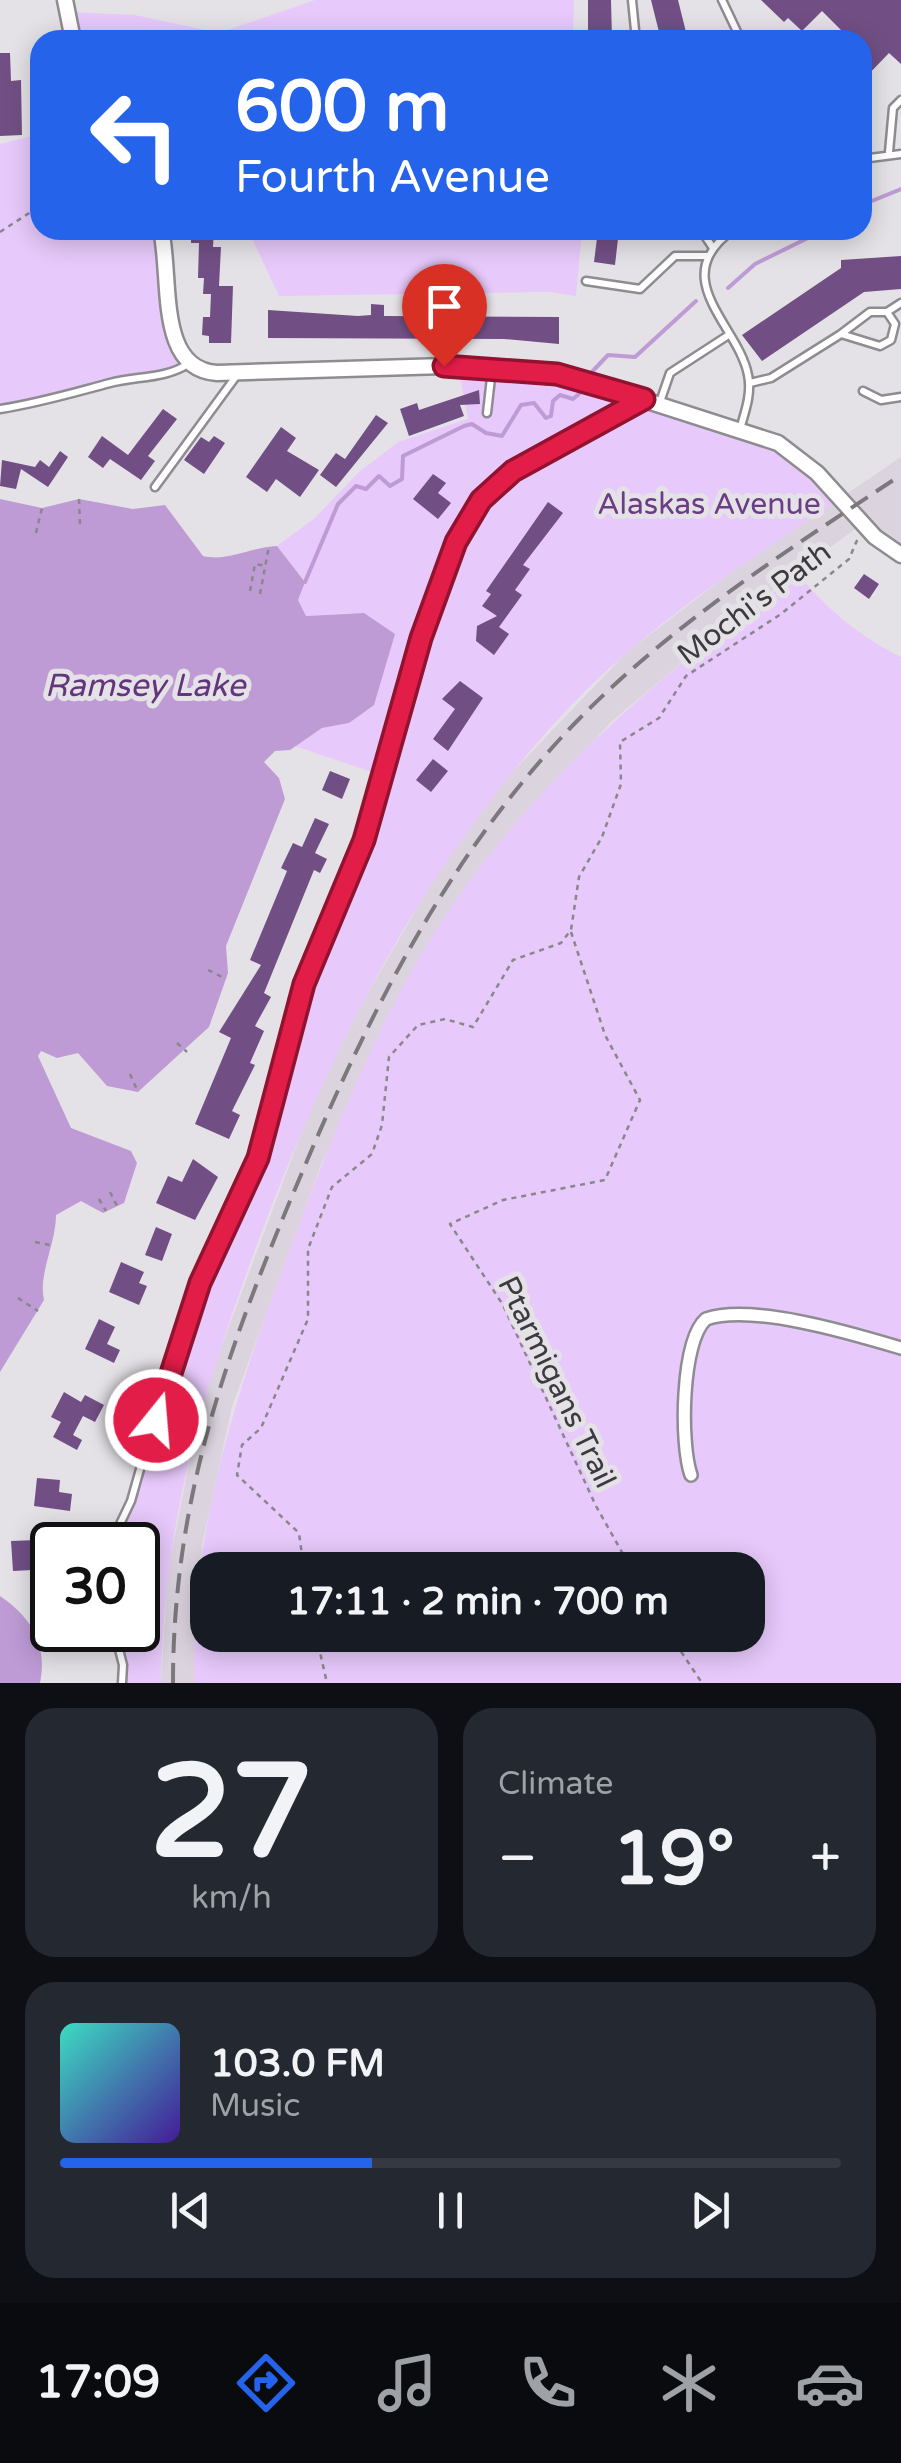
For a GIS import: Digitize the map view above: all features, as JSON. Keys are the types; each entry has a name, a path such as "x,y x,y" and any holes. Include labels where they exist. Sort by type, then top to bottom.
{"street":[{"path":"66,0 71,30"},
{"path":"162,240 173,336 188,364 208,372 492,368 579,379 740,429 796,455 901,555"},
{"path":"144,1454 200,1283 258,1158 304,984 364,840 421,638 456,542 481,500 513,471 644,399"},
{"path":"690,1475 684,1456 692,1340 706,1319 724,1314 828,1327 901,1348"}],"lane":[{"path":"632,0 635,30"},
{"path":"722,0 736,30"},
{"path":"890,152 893,108 901,100"},
{"path":"872,157 890,152 901,154"},
{"path":"707,240 713,248"},
{"path":"721,240 708,256 709,294 727,336 748,370 750,383 740,429"},
{"path":"586,280 640,288 648,286 675,256 708,256"},
{"path":"750,383 772,378 870,312 887,312 901,303"},
{"path":"841,334 880,346 894,332 887,312"},
{"path":"660,404 670,372 727,336"},
{"path":"0,409 53,401 110,383 177,371 188,364"},
{"path":"487,413 492,368"},
{"path":"155,487 241,370"},
{"path":"864,391 881,400 901,397"},
{"path":"121,1522 144,1454"},
{"path":"120,1652 122,1683"}],"path":[{"path":"0,232 30,212"},
{"path":"80,499 80,525"},
{"path":"36,533 42,508"},
{"name":"Mochi's Path","path":"571,930 579,876 602,837 621,784 620,742 659,718 686,676 781,614 849,559 864,523"},
{"path":"260,594 269,546"},
{"path":"250,591 256,564 266,566"},
{"path":"302,1552 299,1532 236,1475 242,1445 261,1428 308,1319 308,1250 332,1187 372,1154 382,1125 390,1057 418,1025 445,1019 473,1027 513,960 561,943 571,930"},
{"name":"Ptarmigans Trail","path":"571,930 606,1035 640,1100 604,1180 502,1200 450,1224 502,1305 596,1506 622,1552"},
{"path":"208,970 226,979"},
{"path":"177,1042 186,1052"},
{"path":"130,1074 138,1092"},
{"path":"110,1192 117,1206"},
{"path":"99,1199 106,1212"},
{"path":"36,1242 54,1246"},
{"path":"18,1298 38,1310"},
{"path":"320,1652 327,1683"},
{"path":"681,1652 702,1683"}],"shaded area":[{"path":"901,457 901,554 863,523 719,631 611,722 522,818 468,884 420,960 322,1162 232,1407 202,1552 190,1552 190,1652 196,1652 194,1683 161,1683 168,1572 201,1401 308,1115 350,1024 445,860 503,782 627,652 733,571"}],"green space":[{"path":"315,0 574,0 573,30 228,30"},
{"path":"68,12 135,15 205,30 72,30"},
{"path":"30,136 30,240 163,240 172,323 188,364 177,371 0,408 0,144"},
{"path":"253,240 581,240 576,296 549,292 279,296"},
{"name":"Alaskas Avenue","path":"458,365 538,371 763,436 842,498 696,598 593,683 512,773 423,898 348,1031 316,1100 258,1242 220,1351 178,1512 161,1683 121,1683 119,1652 160,1652 160,1522 120,1522 178,1343 248,1179 297,1002 381,775 295,746 322,728 349,723 352,613 306,616 298,600 305,581 277,546 315,518 358,473 398,442 468,419"},
{"path":"798,574 845,621 901,657 901,1683 194,1683 195,1652 765,1652 765,1552 203,1552 217,1477 261,1328 338,1125 409,976 468,883 540,795 621,715"}],"water":[{"name":"Ramsey Lake","path":"0,499 42,508 79,499 133,509 165,505 203,556 221,557 277,546 305,582 298,600 306,616 364,613 395,634 374,705 349,723 322,728 290,750 275,751 264,762 279,778 285,799 226,946 228,973 209,1027 138,1092 107,1086 78,1053 57,1058 41,1051 38,1056 71,1128 131,1151 137,1163 124,1203 103,1213 81,1201 56,1215 43,1280 44,1300 0,1372"},
{"path":"0,1596 30,1625 30,1652 40,1652 42,1669 40,1683 0,1683"}],"building":[{"path":"588,0 611,0 612,30 588,30"},
{"path":"651,0 678,0 686,30 658,30"},
{"path":"761,0 901,0 901,64 889,53 872,71 872,30 841,30 822,11 803,30 788,18 784,22"},
{"path":"0,53 10,53 11,81 21,80 22,135 0,136"},
{"path":"213,240 213,247 221,247 219,286 233,286 231,343 209,343 209,336 202,335 203,317 210,317 211,294 203,294 204,278 198,278 199,243 191,243"},
{"path":"597,240 618,240 615,265 594,262"},
{"path":"901,256 901,289 864,292 762,361 742,335 841,268 841,260"},
{"path":"371,304 384,305 384,316 559,317 559,344 504,339 268,338 268,310 358,316 371,315"},
{"path":"479,390 480,404 460,405 464,416 409,436 400,409 417,403 419,410"},
{"path":"163,409 177,419 148,456 155,461 141,480 110,459 103,468 88,457 102,436 128,455"},
{"path":"376,415 388,423 336,487 320,475 336,453 345,459"},
{"path":"281,427 296,438 287,451 319,470 300,497 276,479 267,492 246,477"},
{"path":"214,436 225,443 204,474 184,460 201,437 209,442"},
{"path":"60,451 68,457 48,487 21,469 16,489 0,486 2,460 35,467 40,460 49,467"},
{"path":"433,474 446,483 438,493 451,503 438,519 413,499"},
{"path":"548,502 563,513 523,565 530,569 515,590 522,595 499,627 509,634 494,655 476,641 477,626 497,616 482,606 491,594 486,591"},
{"path":"864,574 879,584 869,599 854,588"},
{"path":"460,681 483,698 448,751 433,739 455,709 442,699"},
{"path":"433,759 448,771 431,792 416,780"},
{"path":"330,771 350,779 342,799 322,790"},
{"path":"315,818 329,824 315,853 327,859 320,873 314,870 264,993 271,997 255,1026 264,1031 250,1063 255,1065 232,1111 240,1115 229,1139 195,1124 231,1038 219,1032 261,965 250,960 287,871 281,868 293,843 302,847"},
{"path":"193,1159 218,1177 195,1220 156,1203 168,1176 182,1182"},
{"path":"156,1227 172,1234 162,1261 145,1255"},
{"path":"121,1262 144,1272 139,1283 147,1286 139,1305 109,1292"},
{"path":"99,1319 115,1327 107,1344 120,1350 114,1363 85,1349"},
{"path":"64,1392 81,1402 85,1395 104,1405 95,1422 83,1416 73,1435 82,1440 77,1450 53,1437 61,1422 51,1417"},
{"path":"37,1478 60,1480 59,1492 72,1494 70,1511 34,1506"},
{"path":"30,1540 30,1570 13,1571 11,1541"}],"waterway":[{"path":"872,201 901,189"},
{"path":"728,288 755,264 804,240"},
{"path":"589,375 608,355 635,357 696,301"},
{"path":"305,582 338,504 356,486 366,489 379,476 390,486 402,479 403,456 464,426 472,424 486,433 502,436 521,405 534,403 546,418 551,416 553,401 560,395 573,399 579,394"}],"railway":[{"path":"173,1683 175,1616 183,1551 194,1488 227,1366 272,1244 325,1119 416,938 489,825 531,772 614,685 733,589 901,475"}],"route":[{"path":"156,1420 200,1283 258,1158 298,1002 364,840 421,638 456,542 481,500 513,471 561,441 644,399 557,374 444,366"}]}
